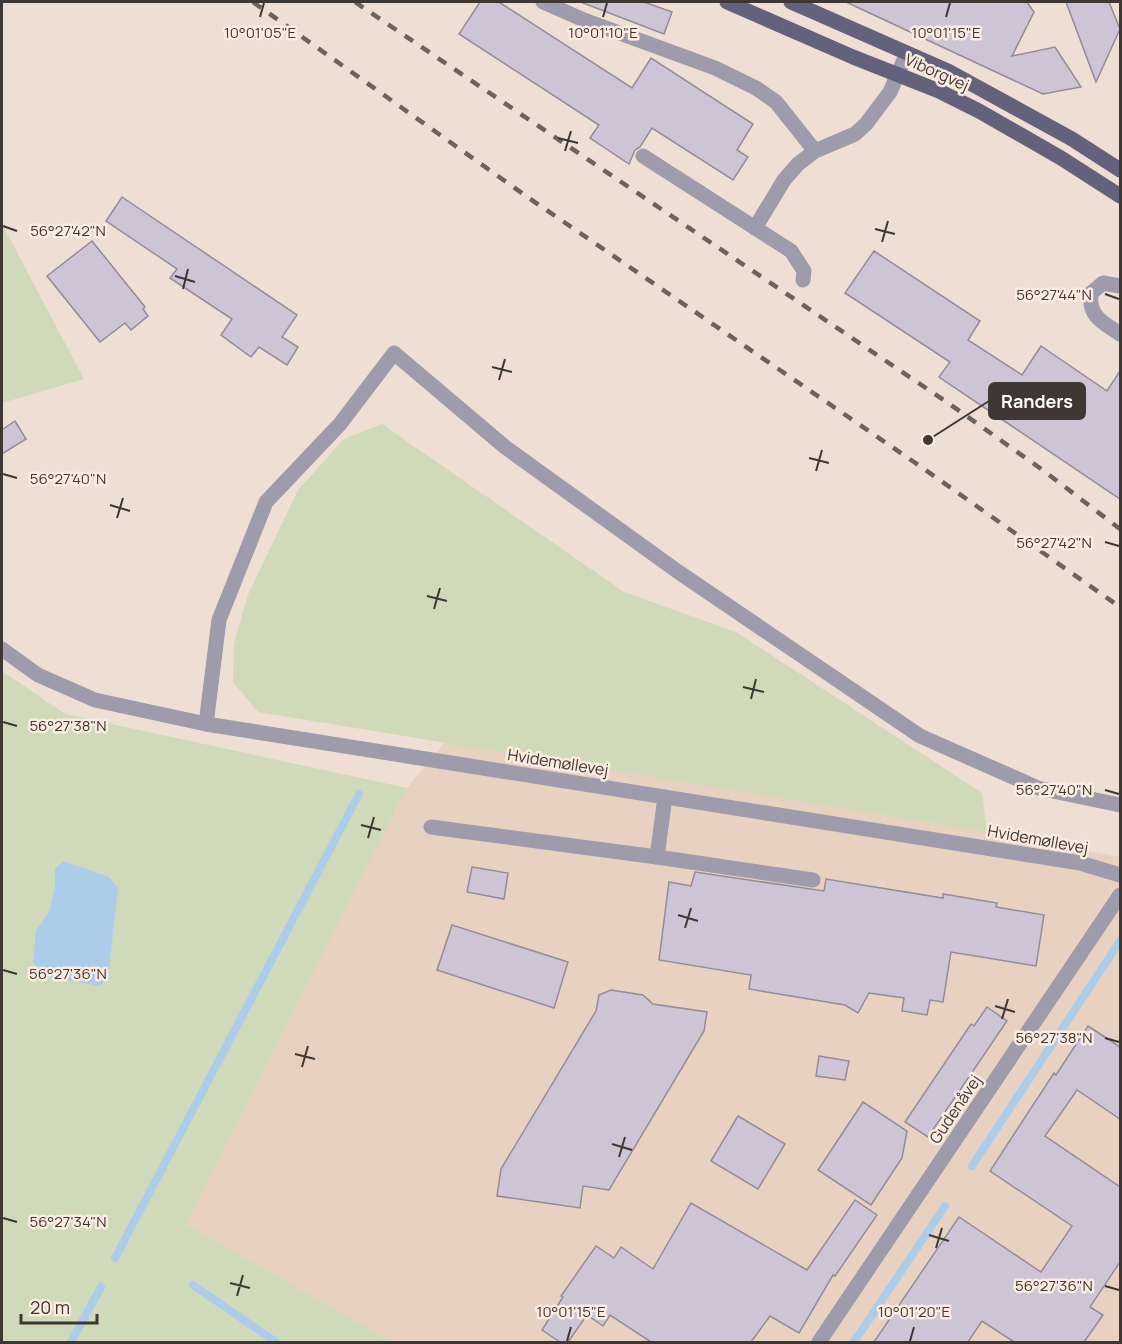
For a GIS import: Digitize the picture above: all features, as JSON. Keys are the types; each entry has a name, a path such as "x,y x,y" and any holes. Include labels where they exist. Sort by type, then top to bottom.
{"main road":[{"name":"Viborgvej","path":"728,2 980,111 1061,158 1120,196"},
{"name":"Viborgvej","path":"791,2 907,53 990,93 1120,170"}],"street":[{"path":"543,2 584,20 715,68 756,88 776,102 815,152"},
{"path":"755,228 784,180 798,164 815,152 855,134 866,124 885,100 907,53"},
{"path":"643,156 791,251 804,271 803,280"},
{"path":"1120,286 1103,284 1091,293 1089,306 1097,318 1120,334"},
{"path":"206,724 219,620 266,502 340,424 394,353 515,454 677,571 920,736 1038,788 1120,805"},
{"name":"Hvidemøllevej","path":"2,649 38,675 95,700 206,724 1080,863 1120,875"},
{"path":"657,857 664,797"},
{"path":"431,827 813,880"},
{"name":"Gudenåvej","path":"819,1342 1120,895"}],"shaded area":[{"path":"445,742 987,832 1120,857 1120,1342 393,1342 186,1224 407,788"}],"green space":[{"path":"2,224 84,379 2,403"},
{"path":"382,424 624,592 736,632 982,793 987,832 258,712 233,682 234,644 247,597 298,490 344,439"},
{"path":"2,671 65,714 407,788 186,1224 393,1342 2,1342"}],"water":[{"path":"63,861 109,877 118,888 108,979 99,986 44,976 33,962 36,931 50,910 55,886 55,869"}],"building":[{"path":"480,2 499,2 632,88 651,58 753,124 737,150 748,157 733,180 652,128 640,147 635,150 629,164 590,138 599,125 459,34"},
{"path":"584,2 644,2 672,12 664,34"},
{"path":"846,2 1027,2 1034,12 1012,56 1055,47 1081,87 1043,94"},
{"path":"1066,2 1109,2 1120,29 1096,82"},
{"path":"122,197 297,315 282,337 298,347 287,365 259,347 251,357 221,335 232,319 170,278 177,269 106,221"},
{"path":"92,241 145,307 143,309 148,316 131,330 125,323 100,342 47,276"},
{"path":"874,251 980,321 968,340 1022,375 1041,346 1107,391 1120,371 1120,499 939,377 950,362 845,293"},
{"path":"15,421 26,439 2,454 2,430"},
{"path":"472,867 508,873 504,899 467,892"},
{"path":"695,872 824,891 826,879 943,898 943,894 997,903 996,907 1044,915 1036,966 951,952 943,1002 930,1000 927,1015 902,1011 904,998 869,993 858,1013 845,1005 749,989 751,975 659,960 669,882 691,886"},
{"path":"452,925 568,962 554,1008 437,970"},
{"path":"611,990 643,995 653,1004 707,1012 704,1031 609,1190 583,1186 580,1208 497,1196 501,1169 596,1011 599,995"},
{"path":"987,1007 1007,1021 928,1137 905,1122 971,1024 974,1026"},
{"path":"1088,1026 1120,1047 1120,1119 1077,1090 1045,1136 1120,1187 1120,1262 1090,1307 1103,1315 1084,1342 1014,1342 982,1321 968,1342 874,1342 959,1217 1041,1272 1072,1226 990,1171 1054,1073 1056,1075"},
{"path":"819,1056 849,1061 845,1080 816,1076"},
{"path":"863,1102 907,1131 902,1158 871,1205 818,1170"},
{"path":"738,1116 785,1144 758,1189 711,1161"},
{"path":"855,1200 877,1215 835,1276 833,1275 799,1333 770,1316 751,1342 651,1342 610,1315 603,1326 587,1315 568,1342 560,1342 542,1330 563,1297 561,1296 596,1246 614,1258 621,1247 653,1269 691,1203 807,1270"}],"waterway":[{"path":"115,1258 359,794"},
{"path":"972,1166 1120,941"},
{"path":"854,1342 945,1206"},
{"path":"193,1285 276,1342"},
{"path":"71,1342 101,1287"}],"railway":[{"path":"253,2 526,196 914,462 1120,607"},
{"path":"355,2 951,405 1044,471 1120,529"}],"place":[{"name":"Randers","path":"928,440"}]}
